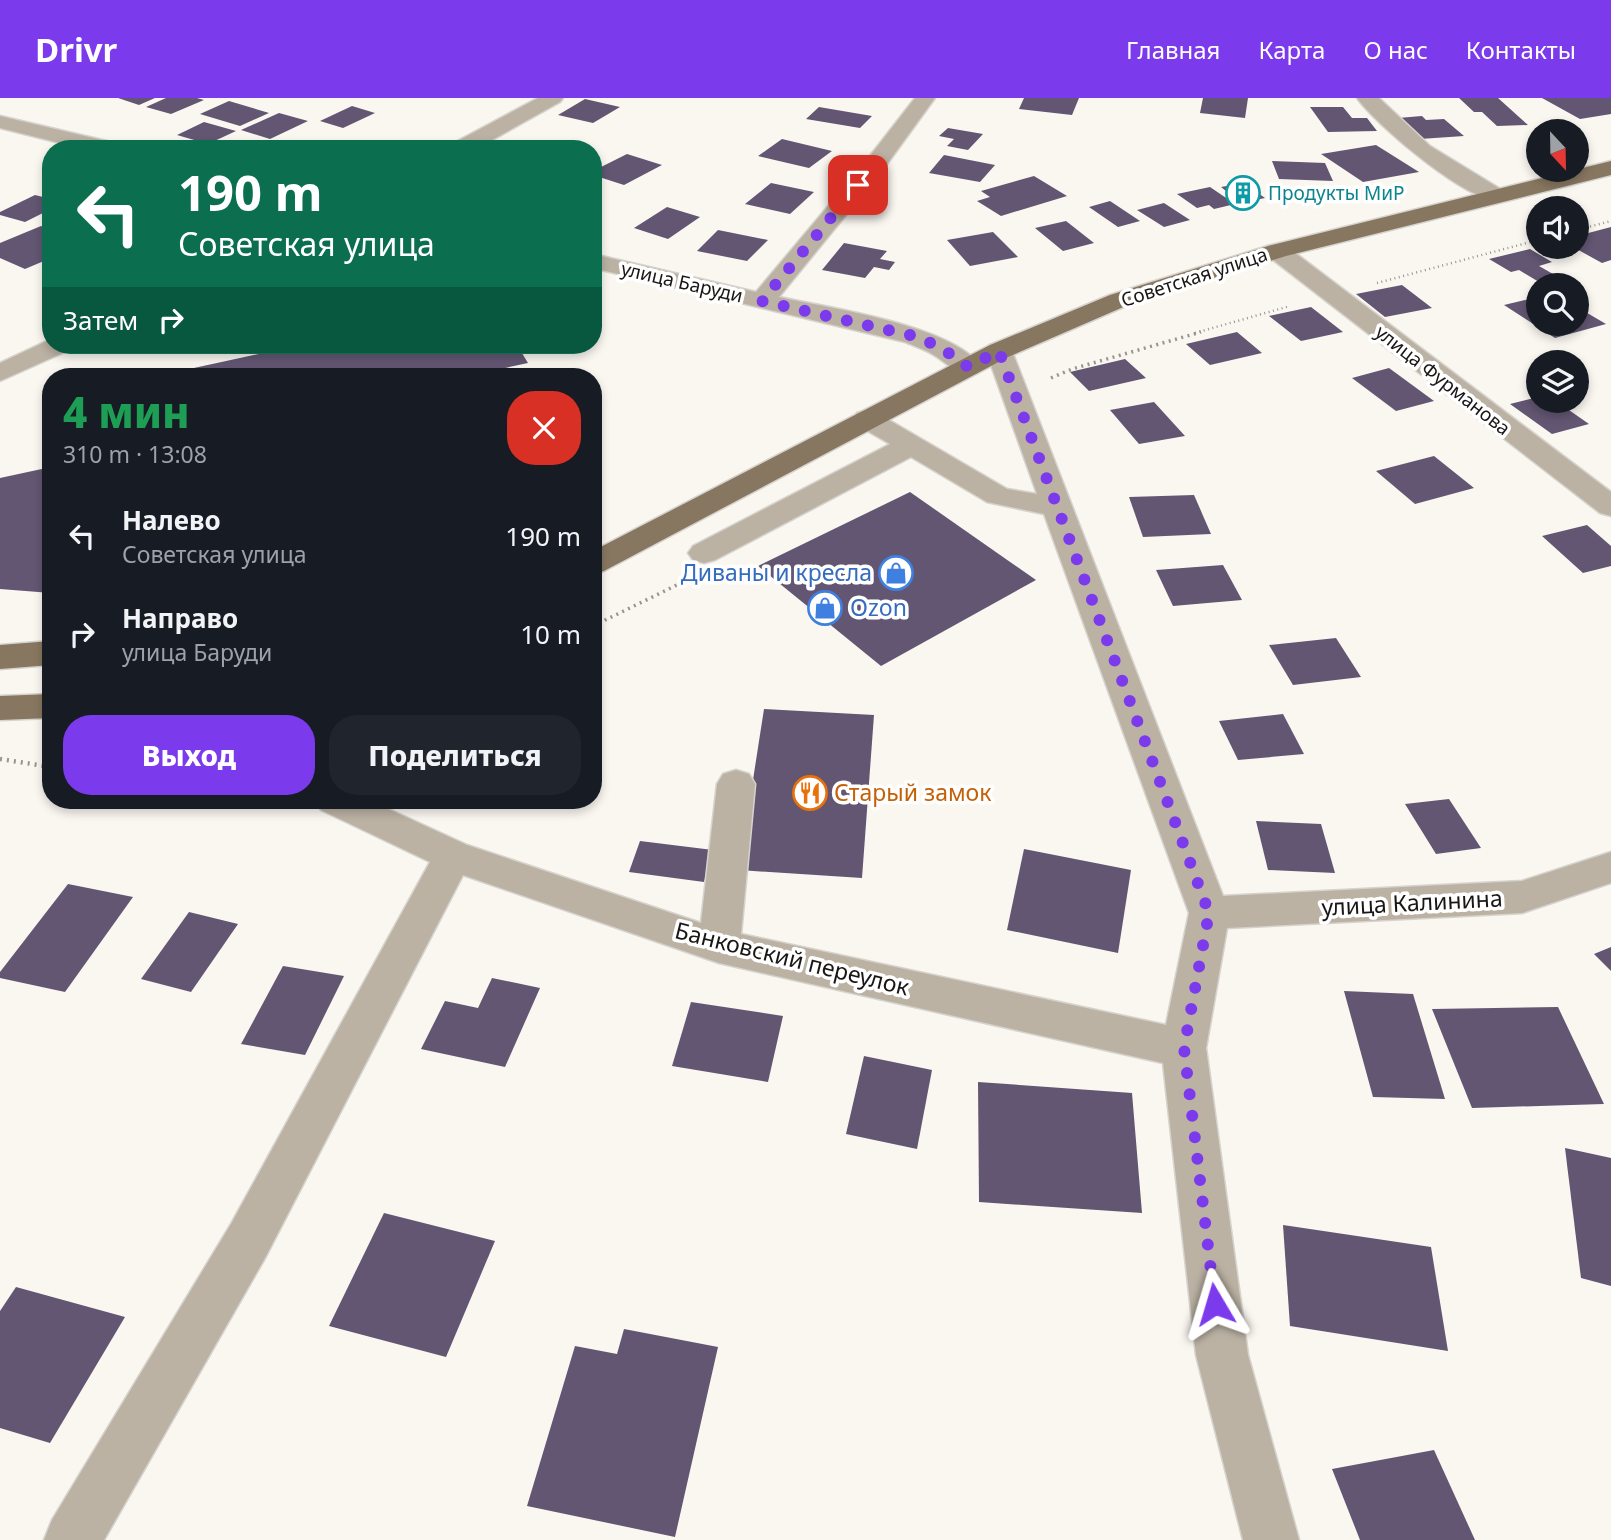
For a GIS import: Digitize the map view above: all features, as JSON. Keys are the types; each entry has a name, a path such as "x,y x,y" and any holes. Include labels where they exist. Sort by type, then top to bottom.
{"main road":[{"name":"Советская улица","path":"602,559 984,359 1119,300 1277,251 1611,168"},
{"name":"Советская улица","path":"602,530 801,453"},
{"path":"0,657 42,654"},
{"path":"0,708 42,706"}],"street":[{"path":"476,140 553,98"},
{"path":"762,301 874,166 925,98"},
{"path":"1367,98 1422,151 1494,195"},
{"path":"0,122 74,140"},
{"name":"улица Фурманова","path":"1277,251 1611,507"},
{"name":"улица Баруди","path":"602,263 914,336 940,347 984,359"},
{"path":"0,373 42,353"},
{"path":"984,359 1016,394 1209,913 1184,1048 1222,1355 1270,1540"},
{"path":"867,419 998,496 1058,507"},
{"path":"699,565 911,446"},
{"path":"719,946 736,785"},
{"name":"Банковский переулок","path":"353,809 453,856 719,946 1184,1048"},
{"path":"72,1540 248,1241 453,856"},
{"name":"улица Калинина","path":"1209,913 1522,897 1611,867"}],"path":[{"path":"1589,227 1611,221"},
{"path":"1016,394 1072,369 1332,294 1526,243"},
{"path":"602,621 699,565"},
{"path":"0,759 42,766"}],"building":[{"path":"118,98 155,98 139,105"},
{"path":"166,98 204,100 171,114 146,107"},
{"path":"1024,98 1079,98 1072,115 1019,109"},
{"path":"1203,98 1248,98 1245,118 1200,113"},
{"path":"1459,98 1498,98 1526,125 1497,126 1482,112 1474,112"},
{"path":"1542,98 1611,98 1611,114 1580,119"},
{"path":"585,99 620,107 593,123 558,115"},
{"path":"229,101 269,113 240,126 200,114"},
{"path":"352,106 375,113 343,128 320,121"},
{"path":"819,107 872,116 860,128 806,119"},
{"path":"1310,107 1343,107 1352,118 1367,118 1377,131 1328,132"},
{"path":"279,113 308,121 270,139 241,130"},
{"path":"1422,116 1426,120 1444,119 1464,136 1420,139 1398,118"},
{"path":"204,122 236,131 217,140 194,140 177,135"},
{"path":"948,128 983,134 968,150 947,146 954,139 939,136"},
{"path":"782,139 832,151 809,168 758,156"},
{"path":"1376,145 1419,172 1363,182 1321,154"},
{"path":"627,154 662,165 624,185 602,178 602,166"},
{"path":"944,155 995,165 980,182 929,173"},
{"path":"1272,161 1325,163 1333,181 1279,179"},
{"path":"1034,176 1067,196 1001,216 977,201 990,197 981,191"},
{"path":"771,183 814,192 790,214 745,204"},
{"name":"Продукты МиР","path":"1244,183 1265,198 1241,203 1221,187"},
{"path":"1210,187 1235,204 1214,209 1209,205 1197,208 1177,194"},
{"path":"35,195 42,197 42,214 25,222 0,215 0,212"},
{"path":"1110,201 1140,221 1118,227 1089,207"},
{"path":"1164,203 1190,220 1164,227 1137,210"},
{"path":"667,207 700,217 668,239 634,228"},
{"path":"1066,221 1094,243 1063,251 1035,228"},
{"path":"42,226 42,262 25,269 0,258 0,243"},
{"path":"1611,227 1611,260 1602,263 1589,256 1589,233"},
{"path":"718,230 768,240 747,261 697,251"},
{"path":"993,232 1018,257 970,266 947,240"},
{"path":"844,243 887,251 880,259 895,262 889,270 874,267 865,278 822,270"},
{"path":"1526,250 1526,259 1547,259 1552,262 1539,266 1551,273 1526,274 1519,270 1511,272 1489,259"},
{"path":"1402,285 1432,308 1385,317 1356,294"},
{"path":"1526,300 1526,319 1504,305"},
{"path":"1311,307 1343,332 1301,341 1269,316"},
{"path":"1589,314 1606,324 1589,329"},
{"path":"1237,332 1262,353 1210,365 1186,344"},
{"path":"258,354 522,354 528,363 505,368 194,368"},
{"path":"1125,359 1146,378 1089,391 1070,372"},
{"path":"1389,368 1434,401 1396,411 1352,378"},
{"path":"1526,400 1526,413 1573,413 1589,424 1552,434 1510,404"},
{"path":"1154,402 1185,436 1139,444 1110,410"},
{"path":"1434,456 1474,488 1415,504 1376,471"},
{"path":"42,469 42,592 0,589 0,478"},
{"name":"Диваны и кресла","path":"910,492 1036,580 881,666 758,566"},
{"path":"1194,495 1211,534 1143,537 1129,497"},
{"path":"1587,525 1611,546 1611,566 1583,573 1542,536"},
{"path":"1223,565 1242,600 1173,606 1156,570"},
{"path":"1336,638 1361,677 1293,685 1269,645"},
{"name":"Старый замок","path":"764,709 874,715 862,878 739,870"},
{"path":"1283,714 1304,754 1238,760 1219,721"},
{"path":"1449,799 1481,848 1436,854 1405,804"},
{"path":"1256,821 1321,824 1335,873 1268,870"},
{"path":"640,841 713,850 704,882 629,872"},
{"path":"1024,849 1131,870 1118,953 1007,930"},
{"path":"68,884 133,897 65,992 0,978 0,972"},
{"path":"189,912 238,924 191,992 141,979"},
{"path":"1611,947 1611,971 1594,954"},
{"path":"283,966 344,976 305,1055 241,1044"},
{"path":"492,978 540,988 505,1067 421,1049 445,1001 478,1008"},
{"path":"1344,991 1413,994 1445,1099 1373,1097"},
{"path":"691,1002 783,1016 768,1082 672,1066"},
{"path":"1558,1007 1604,1104 1472,1108 1432,1009"},
{"path":"864,1056 932,1070 917,1149 846,1134"},
{"path":"978,1082 1132,1093 1142,1213 979,1202"},
{"path":"1565,1148 1611,1158 1611,1286 1581,1278"},
{"path":"384,1213 495,1241 446,1357 329,1326"},
{"path":"1283,1225 1431,1247 1448,1351 1290,1326"},
{"path":"16,1287 125,1317 50,1443 0,1428 0,1311"},
{"path":"624,1329 718,1347 675,1537 527,1506 575,1346 617,1354"},
{"path":"1434,1450 1475,1540 1360,1540 1332,1469"}],"place":[{"name":"Продукты МиР","path":"1243,193"},
{"name":"Диваны и кресла","path":"896,573"},
{"name":"Ozon","path":"825,608"},
{"name":"Старый замок","path":"810,793"}],"route":[{"path":"858,185 762,301 914,336 940,347 968,367 999,351 1209,913 1184,1048 1215,1304"}]}
